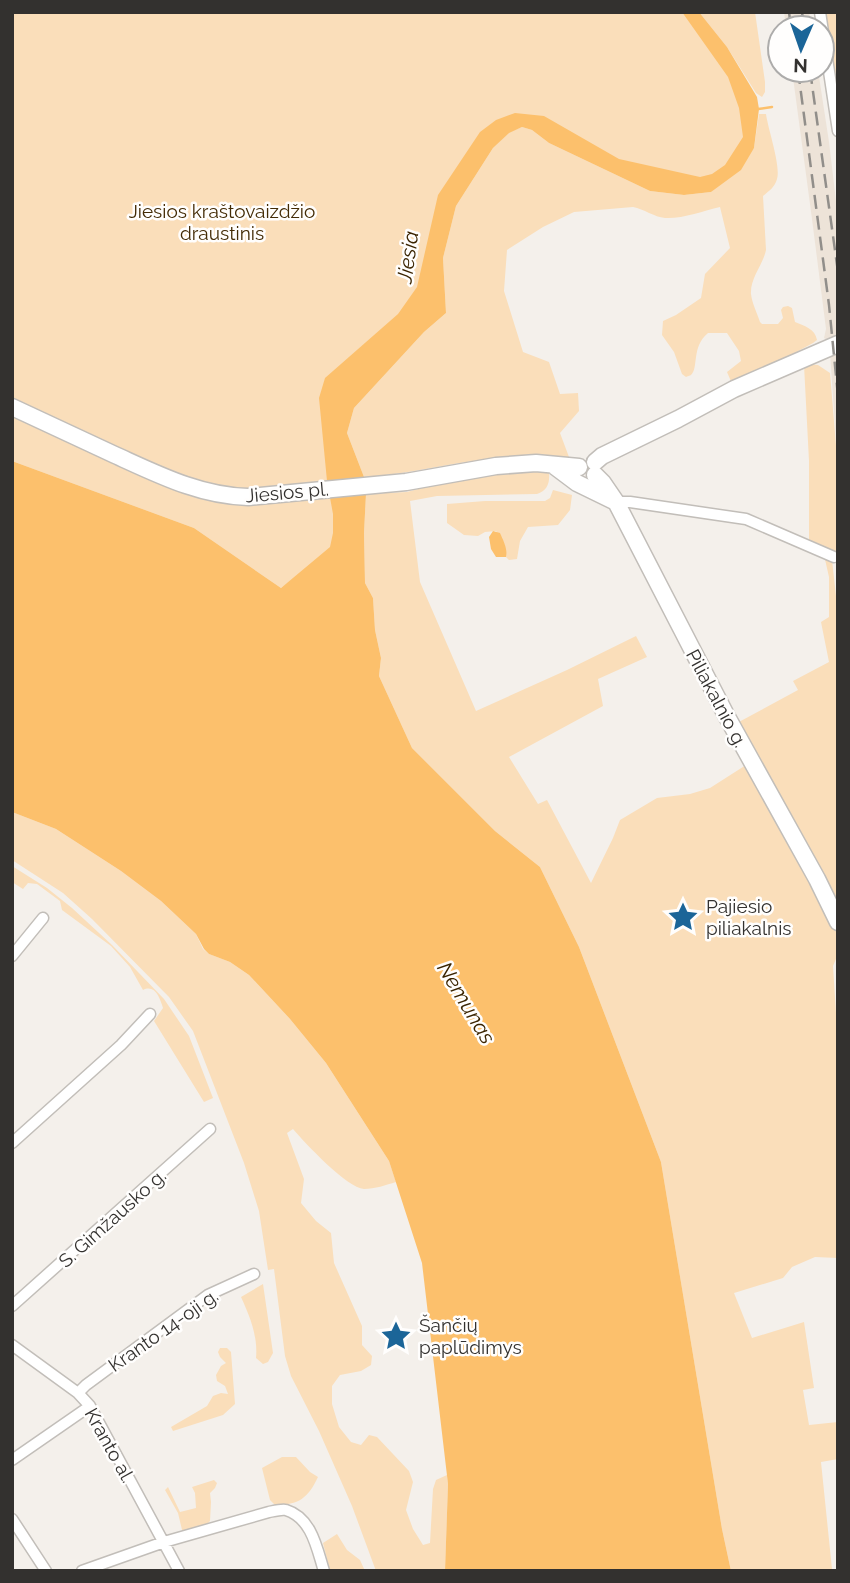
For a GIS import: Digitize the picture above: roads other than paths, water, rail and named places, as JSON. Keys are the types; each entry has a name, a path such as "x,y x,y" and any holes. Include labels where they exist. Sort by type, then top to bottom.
{"main road":[{"path":"590,468 601,456 734,389 838,344"},
{"name":"Jiesios pl.","path":"12,407 173,481 209,493 228,496 248,497 406,482 496,466 536,463 590,468"},
{"path":"553,465 577,483 616,502"},
{"name":"Piliakalnio g.","path":"590,468 616,502 726,715 838,922"}],"street":[{"path":"820,12 838,131"},
{"path":"616,502 746,519 834,557"},
{"path":"12,956 43,918"},
{"path":"12,1143 121,1045 150,1014"},
{"name":"S. Gimžausko g.","path":"12,1306 211,1129"},
{"name":"Kranto 14-oji g.","path":"78,1393 208,1294 254,1274"},
{"name":"Kranto al.","path":"12,1345 78,1393 90,1406 179,1571"},
{"path":"12,1460 90,1406"},
{"path":"82,1571 164,1542 269,1512 285,1510 303,1521 313,1536 324,1571"},
{"path":"12,1519 46,1571"}],"water":[{"name":"Nemunas","path":"682,12 699,12 727,47 757,97 759,109 754,148 741,170 711,192 684,195 650,191 549,143 532,130 522,127 509,133 493,148 456,206 443,258 446,313 424,332 354,408 347,433 364,477 365,583 373,598 375,630 381,658 379,676 412,748 495,831 540,867 579,947 661,1162 731,1571 445,1571 448,1484 422,1263 389,1161 326,1063 249,975 230,962 209,954 196,934 161,901 121,871 56,829 12,812 12,461 194,528 281,588 330,547 333,533 319,398 325,378 398,314 417,287 438,195 480,132 496,120 515,113 544,116 619,159 700,177 712,174 725,165 743,137 739,108 728,77"},
{"path":"493,531 500,533 506,548 506,557 496,557 491,549 489,537"}],"waterway":[{"path":"758,109 772,107"}],"railway":[{"path":"800,84 829,305 838,396"},
{"path":"812,84 838,272"}],"place":[{"name":"Pajiesio piliakalnis","path":"683,917"},
{"name":"Šančių paplūdimys","path":"396,1336"}],"park label":[{"name":"Jiesios kraštovaizdžio draustinis","path":"222,222"}],"water label":[{"name":"Jiesia","path":"408,257"}]}
